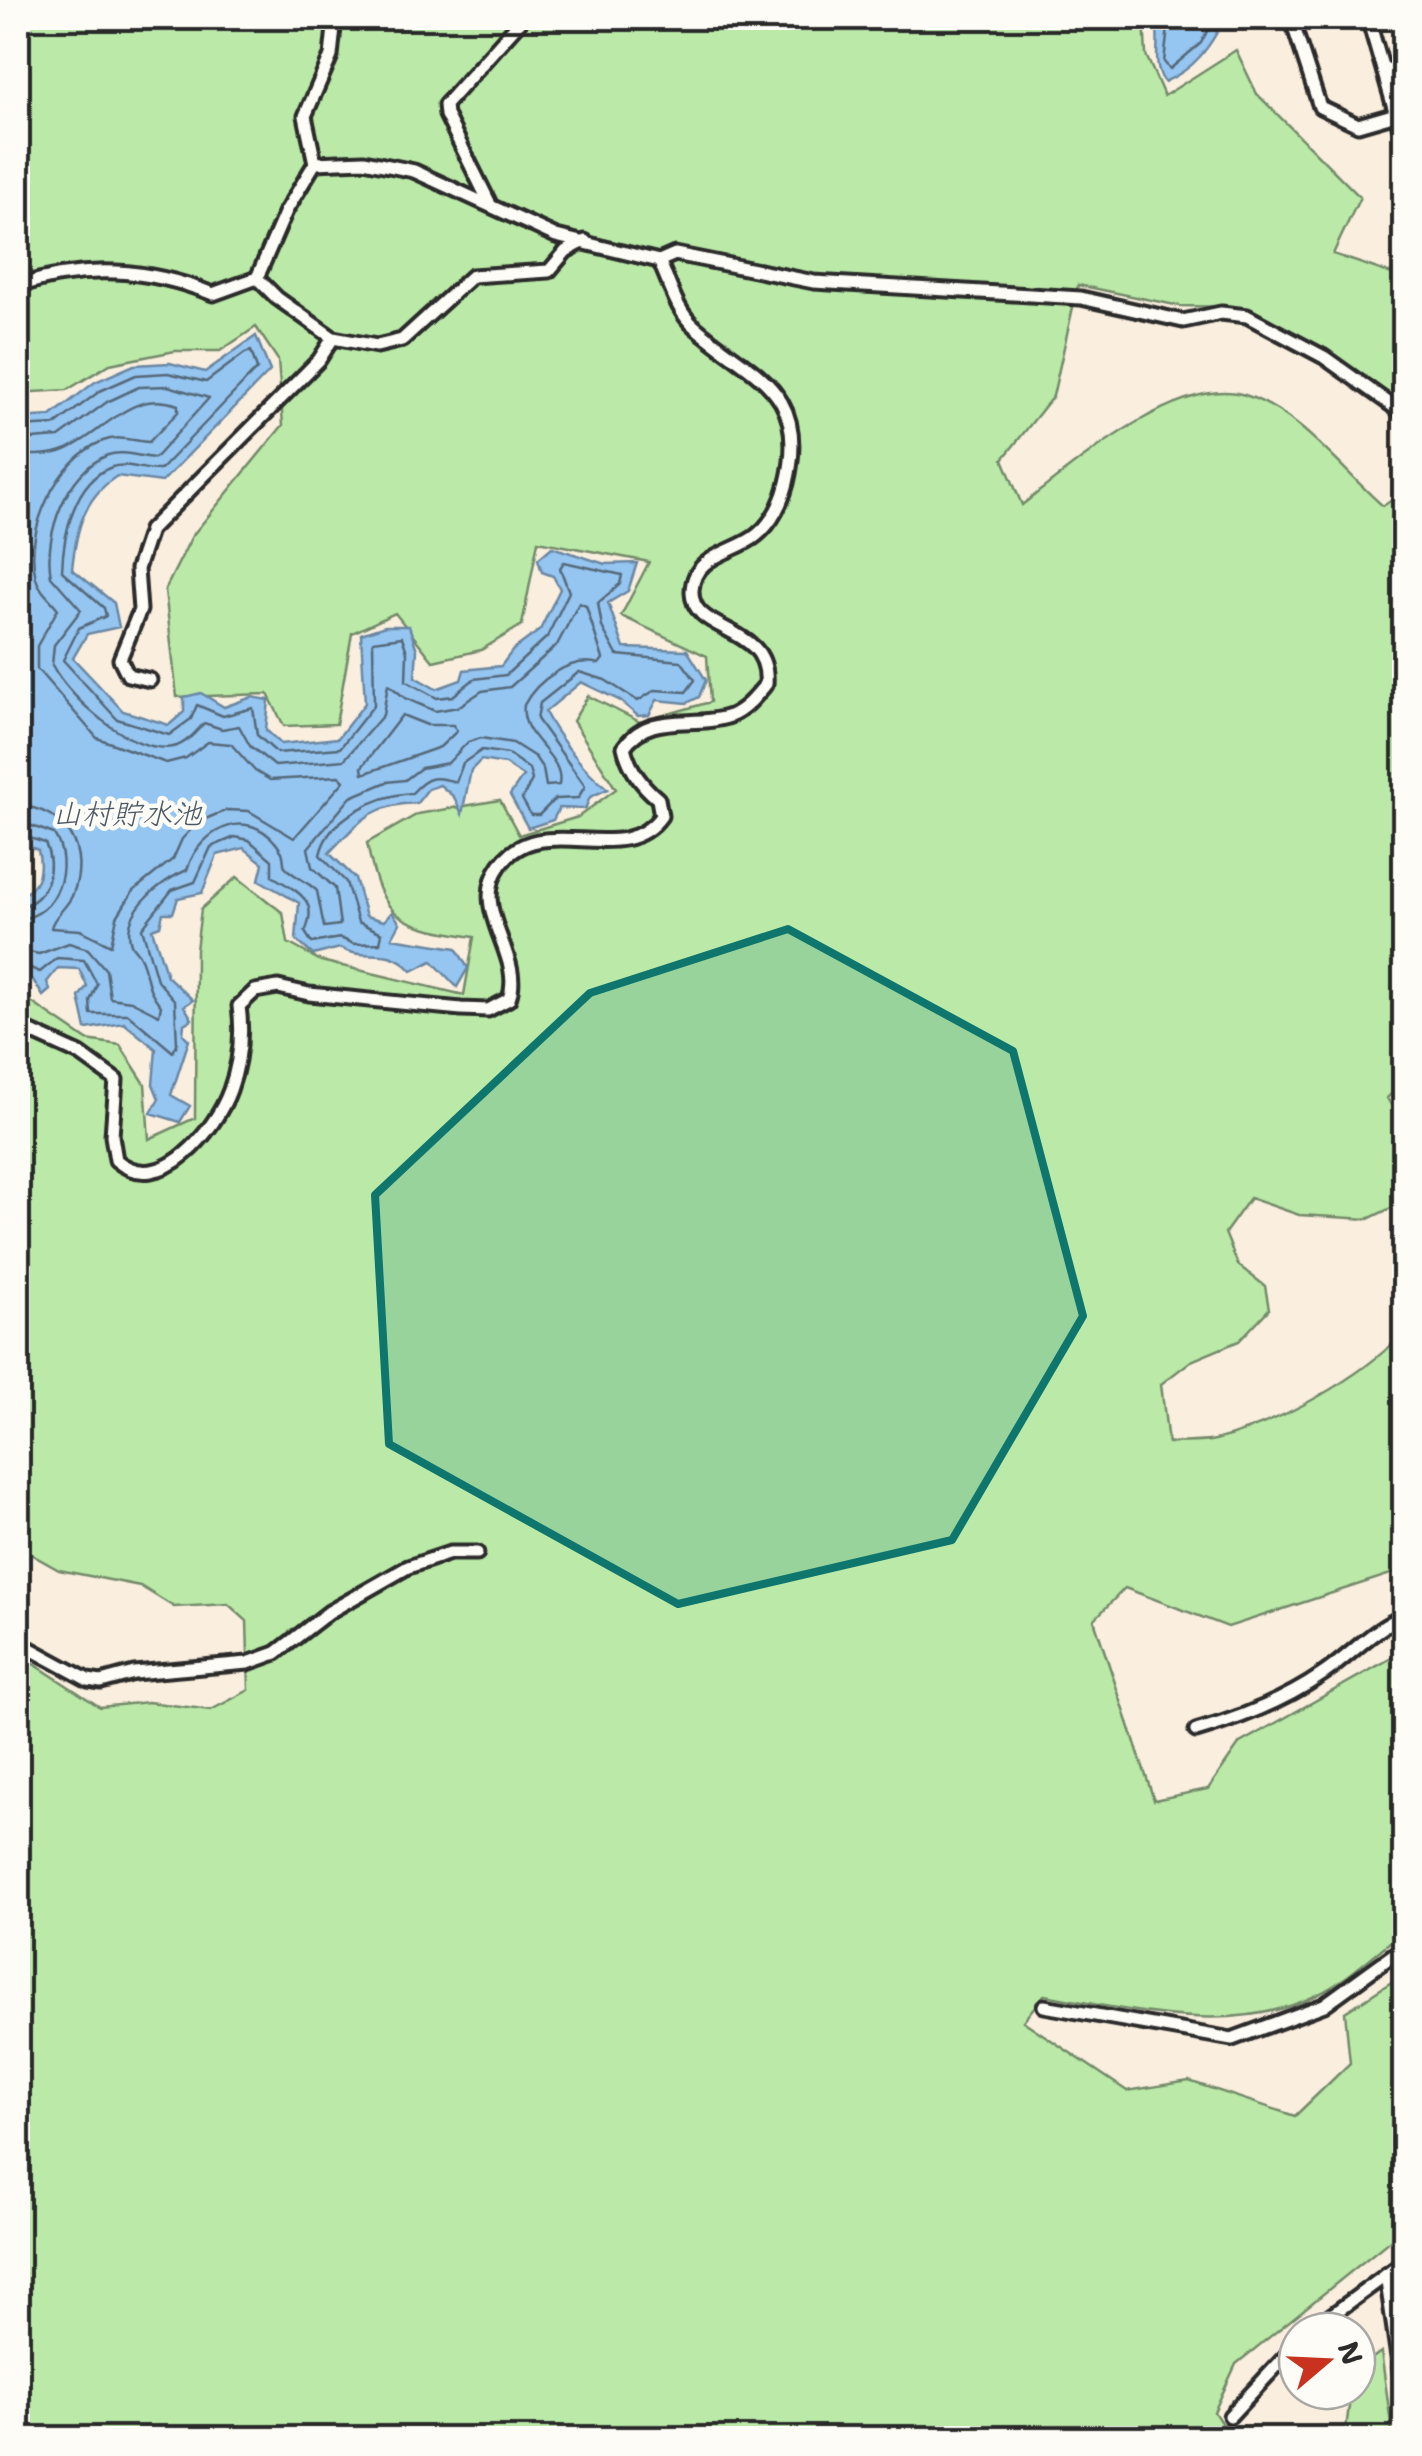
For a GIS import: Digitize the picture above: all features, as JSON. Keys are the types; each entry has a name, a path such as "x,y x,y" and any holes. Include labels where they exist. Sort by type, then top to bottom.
{"street":[{"path":"18,286 98,268 176,280 213,294 257,278 286,212 315,164 305,116 331,56 335,18"},
{"path":"489,202 445,105 523,18"},
{"path":"1291,18 1320,107 1358,125 1396,114"},
{"path":"1368,18 1404,142"},
{"path":"1384,71 1404,65"},
{"path":"315,164 364,161 414,171 489,202 556,236 660,261 675,254 814,282 1081,298 1183,321 1221,312 1247,316 1324,357 1404,414"},
{"path":"257,278 332,338 377,346 402,340 472,276 549,271 566,251 586,241"},
{"path":"18,1026 80,1054 116,1080 112,1136 116,1160 135,1171 153,1171 171,1164 214,1123 230,1091 241,1050 239,1006 255,991 278,987 347,999 488,1010 509,999 516,981 489,905 500,864 521,847 547,839 628,842 650,832 661,816 658,799 643,787 628,762 624,747 629,740 664,722 732,716 766,684 768,666 760,652 699,610 691,597 692,584 700,568 728,547 748,542 769,524 787,482 791,440 787,417 775,391 749,364 694,326 678,307 660,261"},
{"path":"150,680 128,675 120,659 140,610 137,569 145,540 174,505 318,360 332,338"},
{"path":"18,1642 88,1680 102,1682 134,1673 248,1663 276,1654 328,1612 408,1567 450,1553 477,1553"},
{"path":"1196,1731 1276,1703 1404,1616"},
{"path":"1044,2006 1232,2039 1324,2006 1404,1946"},
{"path":"1337,2311 1404,2262"},
{"path":"1386,2275 1404,2399"},
{"path":"1230,2416 1277,2365"}],"highlighted area":[{"path":"788,929 1013,1051 1083,1316 952,1540 678,1604 389,1444 375,1195 590,993"}],"green space":[{"path":"18,18 1144,18 1146,55 1164,96 1236,50 1257,94 1360,197 1333,254 1404,278 1404,407 1324,349 1236,307 1180,306 1078,285 1053,396 1003,459 1022,505 1127,428 1189,398 1218,392 1245,395 1284,414 1383,506 1404,492 1404,1082 1387,1098 1404,1128 1404,1202 1368,1219 1299,1215 1250,1198 1225,1233 1238,1265 1265,1286 1269,1309 1239,1341 1191,1361 1161,1384 1168,1443 1215,1440 1264,1423 1317,1397 1366,1366 1404,1332 1404,1561 1397,1572 1228,1627 1125,1588 1094,1620 1154,1800 1208,1789 1240,1743 1404,1651 1404,1931 1340,1981 1285,2008 1251,2015 1182,2016 1044,1995 1023,2021 1127,2091 1189,2081 1295,2116 1350,2063 1345,2012 1404,1974 1404,2229 1302,2311 1277,2311 1277,2331 1236,2364 1214,2412 1231,2438 57,2438 49,2427 18,2433 18,1660 34,1664 100,1707 148,1702 211,1710 249,1690 247,1621 228,1604 174,1607 140,1586 59,1570 18,1547 18,993 87,1040 120,1045 145,1084 149,1139 195,1118 196,950 201,909 237,877 283,913 288,943 321,961 464,995 474,937 428,928 398,915 380,889 367,843 418,814 500,800 519,835 578,817 616,789 573,721 588,696 640,722 710,702 707,656 621,616 649,562 538,541 522,625 481,650 433,661 395,613 352,633 336,724 284,726 268,694 177,697 165,590 192,536 283,425 278,360 256,327 220,351 175,351 110,364 67,390 18,393"},
{"path":"1381,2352 1393,2438 1327,2438 1346,2429 1348,2411 1377,2411 1377,2355"}],"water":[{"path":"1152,18 1225,18 1200,56 1164,82"},
{"name":"山村貯水池","path":"256,336 270,371 162,482 117,476 96,494 83,516 72,569 114,603 119,627 87,634 73,658 123,711 169,725 184,712 184,697 201,693 224,707 252,697 269,700 266,730 281,744 338,738 365,703 361,634 385,626 409,626 417,650 415,677 436,689 461,680 464,670 501,666 513,650 540,630 560,589 553,576 542,572 538,559 552,547 605,564 637,563 628,591 608,603 624,648 687,650 706,680 699,697 687,703 657,700 649,715 638,716 619,700 581,682 545,712 573,754 608,789 590,797 585,809 559,808 553,820 528,828 510,795 523,776 505,764 481,760 471,770 462,814 454,797 440,785 428,789 417,803 388,807 367,817 329,853 355,878 366,916 384,921 392,912 400,923 392,938 456,948 468,968 457,987 432,961 412,971 386,955 359,954 340,948 313,955 296,940 299,903 259,880 263,863 244,848 217,855 202,893 178,898 173,913 163,913 160,926 152,929 167,976 193,1000 184,1006 192,1019 184,1024 183,1034 189,1040 171,1095 190,1106 180,1122 151,1113 159,1099 153,1084 156,1049 124,1023 86,1029 79,997 87,986 79,969 58,968 47,982 50,990 43,996 33,980 18,972 18,897 35,884 40,865 38,850 18,842 18,418 51,416 95,382 134,365 170,363 205,372"}]}
